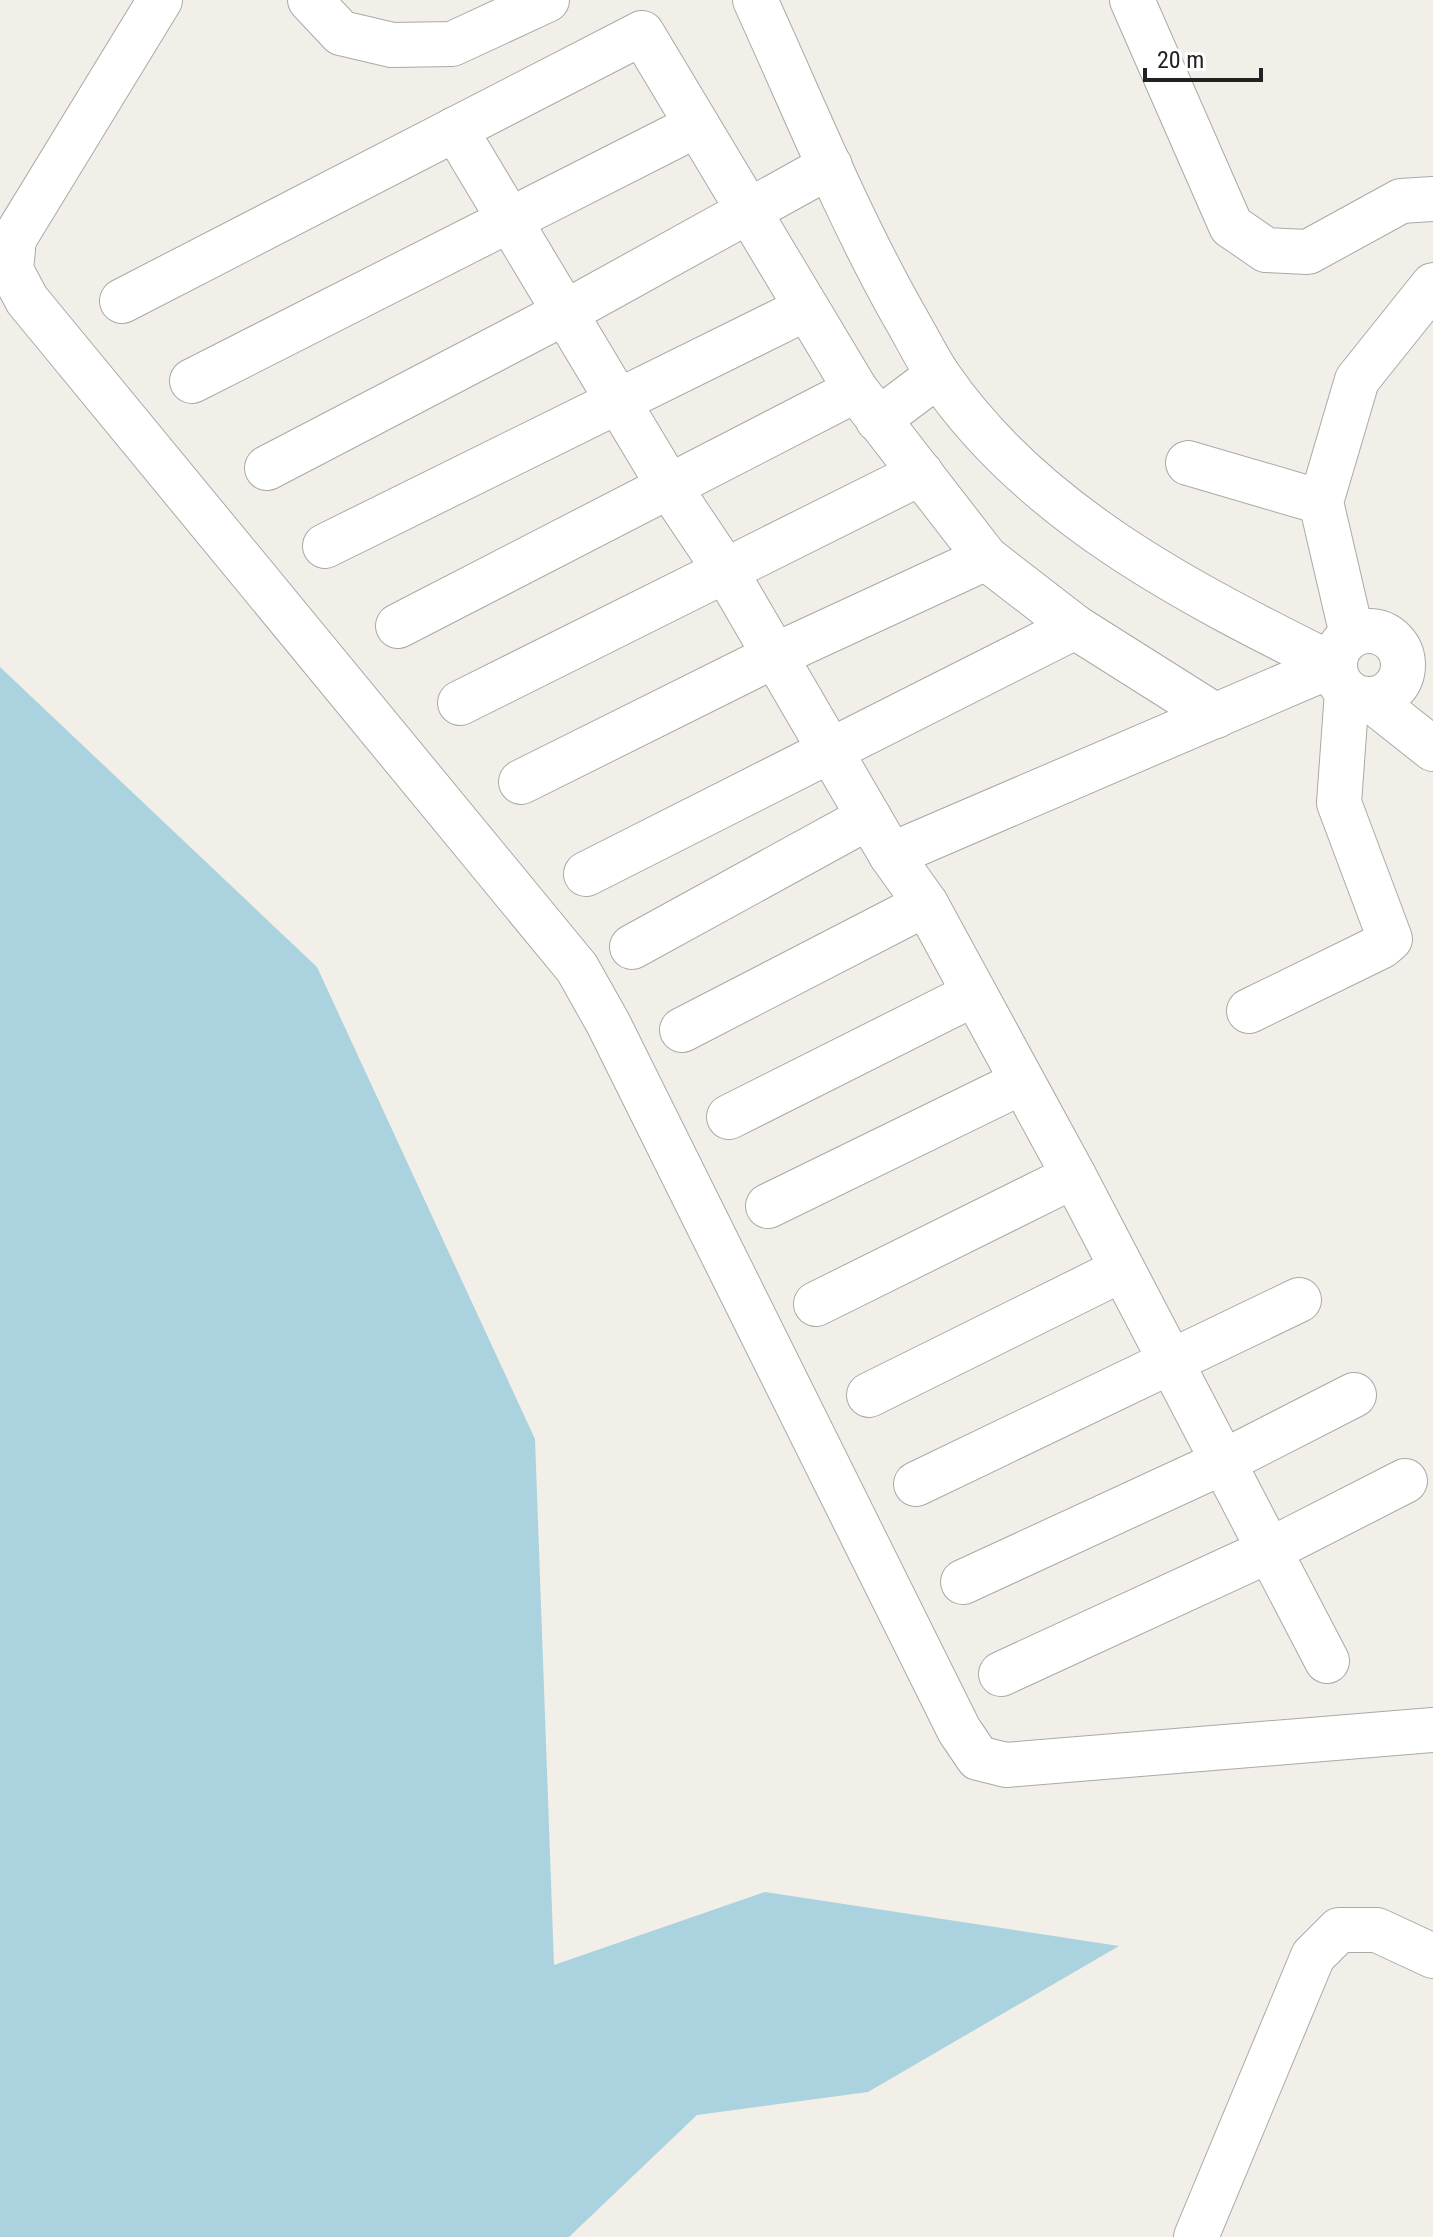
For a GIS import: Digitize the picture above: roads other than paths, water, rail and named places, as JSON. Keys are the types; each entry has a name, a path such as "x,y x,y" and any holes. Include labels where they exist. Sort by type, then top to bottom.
{"street":[{"path":"160,0 14,239 11,270 27,300 577,968 622,1052 959,1730 978,1758 1006,1765 1433,1730"},
{"path":"310,0 341,33 392,45 452,44 547,0"},
{"path":"755,0 869,252 938,375 996,444 1085,524 1195,596 1392,691 1400,681 1404,667 1417,662"},
{"path":"1132,0 1231,226 1266,250 1308,252 1401,201 1433,199"},
{"path":"122,301 642,33 805,309 867,405 986,558 1075,627 1216,716"},
{"path":"192,381 697,125"},
{"path":"455,129 670,488 725,570 891,855 926,904 1074,1176 1221,1463 1327,1661"},
{"path":"267,468 566,312 830,166"},
{"path":"1249,1011 1382,946 1390,939 1339,803 1350,673 1321,502 1357,380 1433,285"},
{"path":"325,546 805,309"},
{"path":"398,626 670,488 938,375"},
{"path":"1188,463 1321,502"},
{"path":"460,703 921,473"},
{"path":"521,782 776,655 986,558"},
{"path":"586,874 1075,627"},
{"path":"891,855 1216,716 1350,673"},
{"path":"1350,673 1433,749"},
{"path":"632,947 869,817"},
{"path":"682,1030 926,904"},
{"path":"729,1117 974,994"},
{"path":"768,1206 1022,1082"},
{"path":"816,1304 1074,1176"},
{"path":"869,1395 1121,1270"},
{"path":"916,1484 1299,1300"},
{"path":"963,1582 1221,1463 1354,1395"},
{"path":"1001,1674 1268,1551 1405,1481"},
{"path":"1196,2237 1313,1956 1339,1930 1377,1930 1433,1956"}],"water":[{"path":"0,667 317,967 535,1439 554,1965 765,1892 1119,1946 868,2092 697,2115 569,2237 0,2237"}]}
